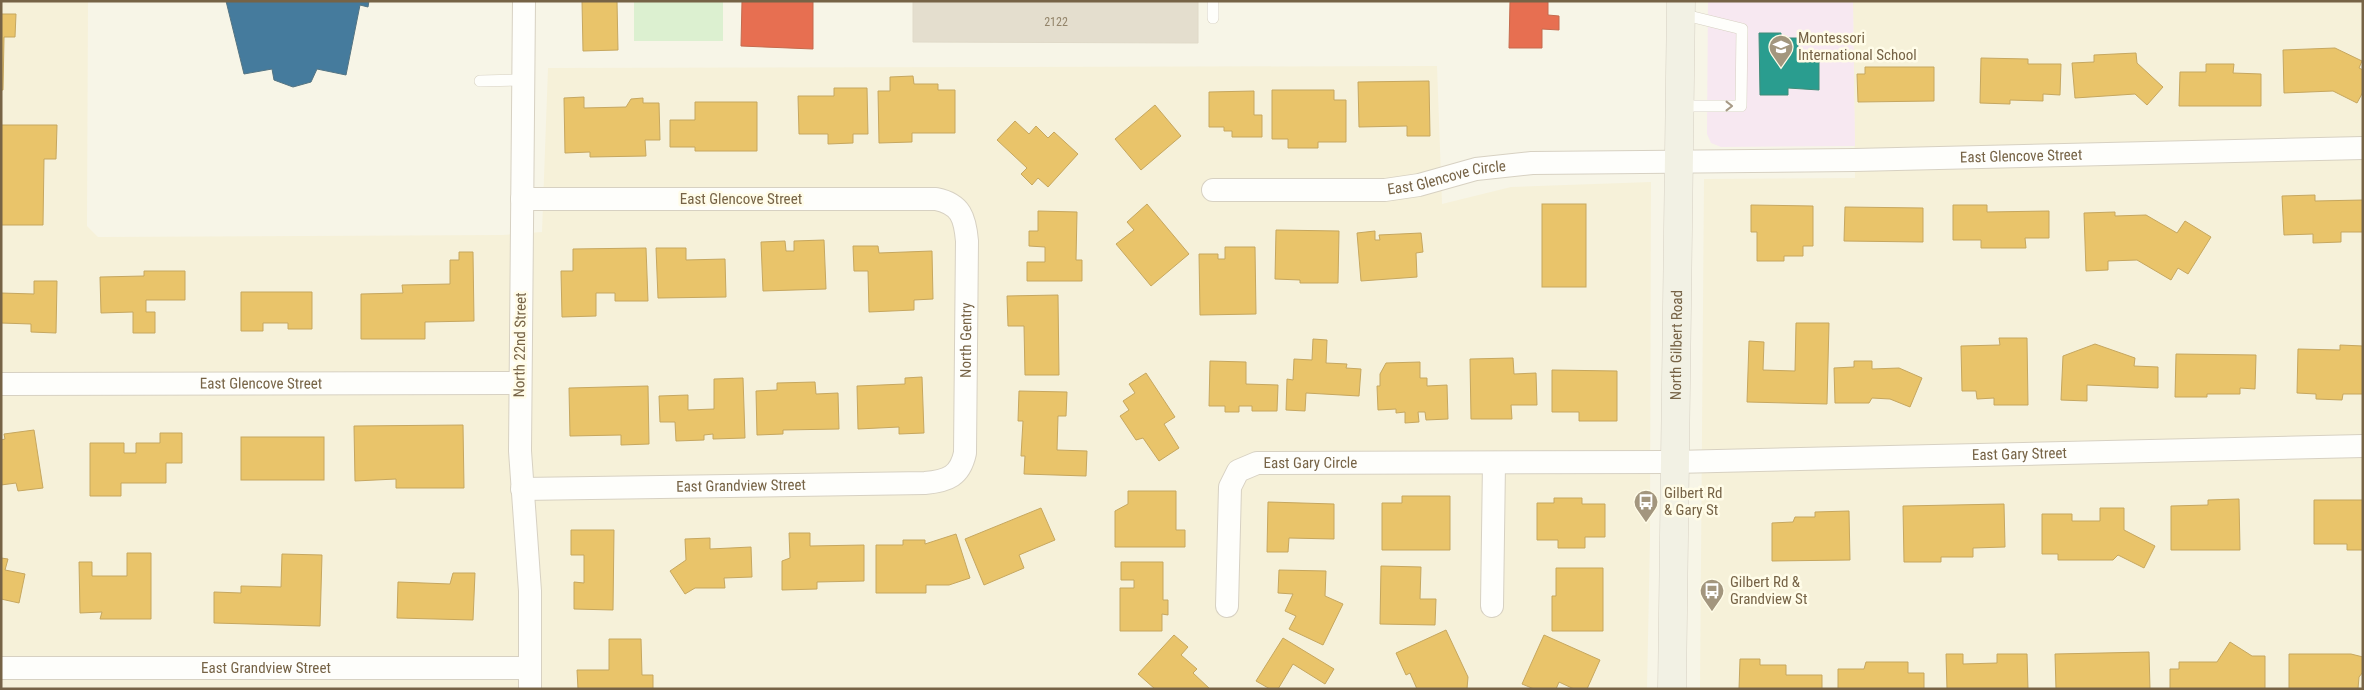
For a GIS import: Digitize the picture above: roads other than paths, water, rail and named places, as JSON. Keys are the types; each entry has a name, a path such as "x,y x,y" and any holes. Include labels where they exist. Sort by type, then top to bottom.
{"main road":[{"name":"North Gilbert Road","path":"1672,689 1681,7"}],"street":[{"name":"North 22nd Street","path":"524,1 520,383 522,490 530,591 530,678"},
{"name":"East Glencove Street","path":"1680,161 2363,148"},
{"name":"East Glencove Circle","path":"1213,190 1385,190 1419,185 1476,169 1514,164 1680,161"},
{"name":"East Glencove Street","path":"522,199 924,199 948,201 957,208"},
{"name":"North Gentry","path":"957,208 963,217 967,241 965,442 963,464 957,474"},
{"name":"East Glencove Street","path":"1,384 520,383"},
{"name":"East Gary Street","path":"1675,462 2363,446"},
{"name":"East Gary Circle","path":"1227,606 1230,487 1238,471 1247,466 1266,462 1675,462"},
{"path":"1492,606 1494,462"},
{"name":"East Grandview Street","path":"522,490 925,483 949,479 957,474"},
{"name":"East Grandview Street","path":"1,668 530,678"}],"lane":[{"path":"1213,1 1213,18"},
{"path":"1680,106 1742,106 1742,29 1681,7"},
{"path":"480,81 523,80"}],"place":[{"name":"Montessori International School","path":"1781,68"},
{"name":"Gilbert Rd & Gary St","path":"1646,523"},
{"name":"Gilbert Rd & Grandview St","path":"1712,612"}]}
